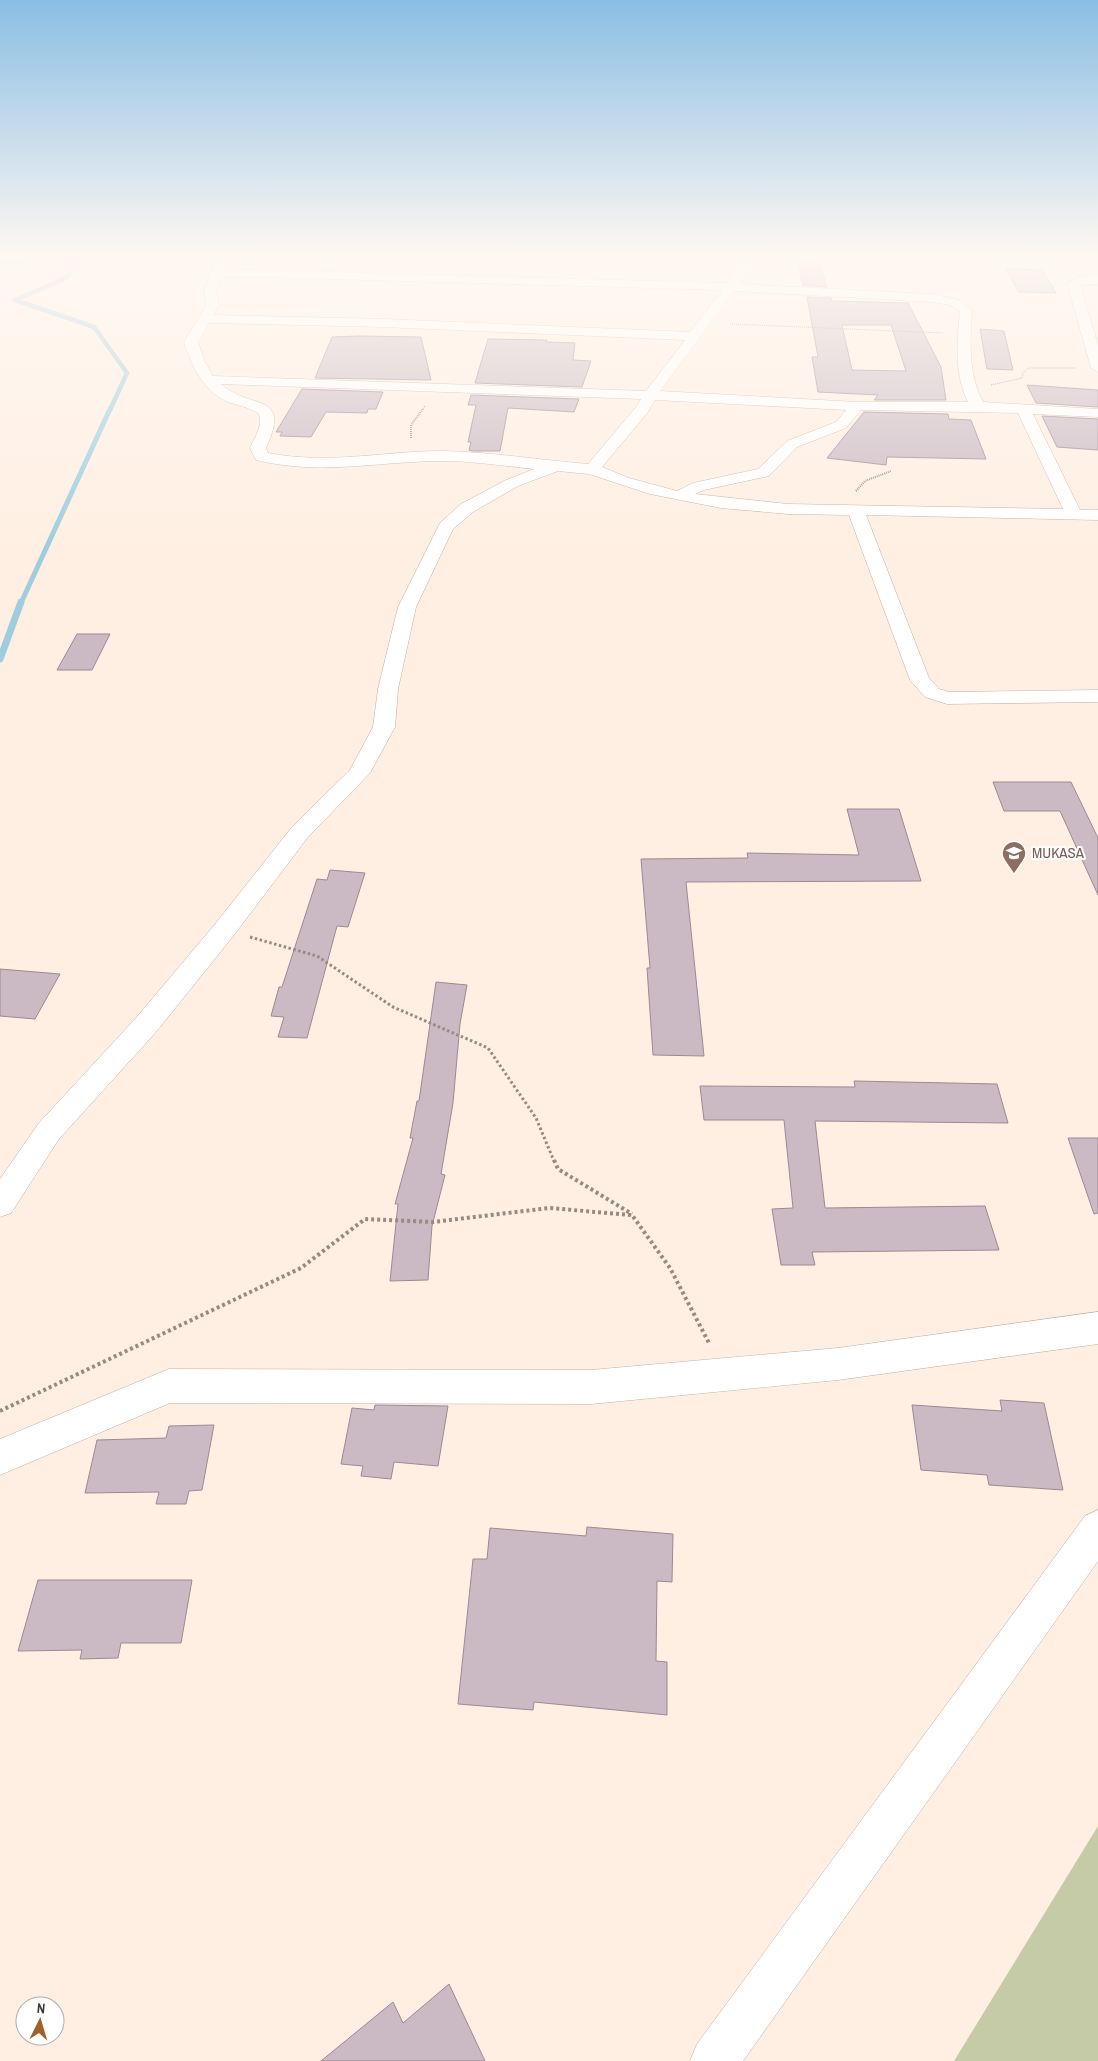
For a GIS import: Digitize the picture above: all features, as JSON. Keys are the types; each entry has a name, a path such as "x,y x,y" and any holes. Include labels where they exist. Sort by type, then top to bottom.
{"street":[{"path":"194,354 196,361 221,392 234,399 264,409 267,414 266,434 258,448 262,457 294,463 336,464 443,456 592,469 651,491 755,508 1098,515"},
{"path":"592,469 642,410 650,395 681,354"},
{"path":"966,354 970,388 978,406"},
{"path":"1094,354 1098,368"},
{"path":"210,380 258,380 650,395 857,406 978,406 1098,414"},
{"path":"679,496 699,486 763,473 792,444 841,425 857,406"},
{"path":"1024,410 1074,514"},
{"path":"0,1204 48,1131 146,1025 225,930 300,832 359,773 384,727 388,688 407,607 446,527 467,508 512,483 553,467"},
{"path":"856,510 920,680 932,693 947,698 1098,696"},
{"path":"0,1457 169,1386 591,1387 727,1376 838,1364 1098,1328"},
{"path":"714,2061 1098,1529"}],"path":[{"path":"970,388 1022,378 1023,373 1029,368 1083,367"},
{"path":"435,388 411,426 411,442 443,456"},
{"path":"856,510 854,494 865,482 891,471"},
{"path":"225,930 317,956 393,1007 488,1048 536,1118 558,1169 632,1215 670,1268 727,1376"},
{"path":"0,1411 301,1268 365,1219 433,1222 549,1208 632,1215"}],"green space":[{"path":"1098,1826 1098,2061 954,2061"}],"building":[{"path":"325,354 425,354 431,380 315,378"},
{"path":"484,354 574,354 573,360 591,361 582,387 475,383"},
{"path":"817,354 848,354 852,370 906,371 901,354 934,354 941,367 946,400 874,400 878,395 818,392 812,357 818,357"},
{"path":"984,354 1009,354 1013,370 987,369"},
{"path":"1027,385 1098,390 1098,407 1036,403"},
{"path":"302,389 383,392 376,409 368,409 367,413 326,412 311,437 280,436 282,432 276,432"},
{"path":"471,395 579,399 574,412 508,408 500,451 472,451 469,450 471,442 468,442 476,405 468,405"},
{"path":"864,412 948,414 949,419 971,420 986,459 887,457 886,465 827,458"},
{"path":"1042,416 1098,419 1098,450 1057,447"},
{"path":"77,634 110,634 92,670 57,670"},
{"path":"993,782 1071,782 1098,838 1098,895 1060,811 1004,811"},
{"path":"847,809 899,809 921,881 686,882 704,1056 653,1055 647,968 650,968 641,859 748,858 747,853 859,855"},
{"path":"330,870 365,873 348,927 337,926 307,1038 278,1037 284,1017 271,1016 279,987 282,987 317,879 327,880"},
{"path":"0,969 60,974 35,1019 0,1016"},
{"path":"436,982 467,985 460,1024 453,1103 441,1174 445,1175 432,1226 428,1280 390,1281 398,1204 395,1204 413,1138 410,1138 417,1101 419,1101"},
{"path":"854,1081 997,1084 1008,1123 815,1121 825,1208 985,1206 999,1250 812,1252 815,1265 781,1265 772,1209 793,1208 784,1120 704,1120 700,1086 855,1087"},
{"path":"1068,1138 1098,1138 1098,1213 1094,1214"},
{"path":"1000,1400 1044,1403 1063,1490 989,1485 987,1475 921,1470 912,1405 1002,1411"},
{"path":"375,1405 448,1406 438,1466 394,1462 391,1479 361,1476 363,1466 341,1464 352,1408 374,1410"},
{"path":"214,1425 202,1490 189,1491 186,1504 156,1504 159,1492 85,1493 97,1440 166,1438 169,1426"},
{"path":"587,1527 673,1534 672,1582 657,1581 656,1661 667,1662 667,1715 534,1702 533,1710 458,1704 473,1559 487,1559 490,1528 586,1536"},
{"path":"38,1580 192,1580 181,1643 121,1643 118,1658 80,1659 82,1650 18,1651"},
{"path":"449,1984 485,2061 321,2061 393,2002 403,2023"}],"waterway":[{"path":"110,410 127,373 113,354"},
{"path":"21,603 110,409"},
{"path":"0,659 21,602"}],"place":[{"name":"MUKASA","path":"1014,874"}]}
